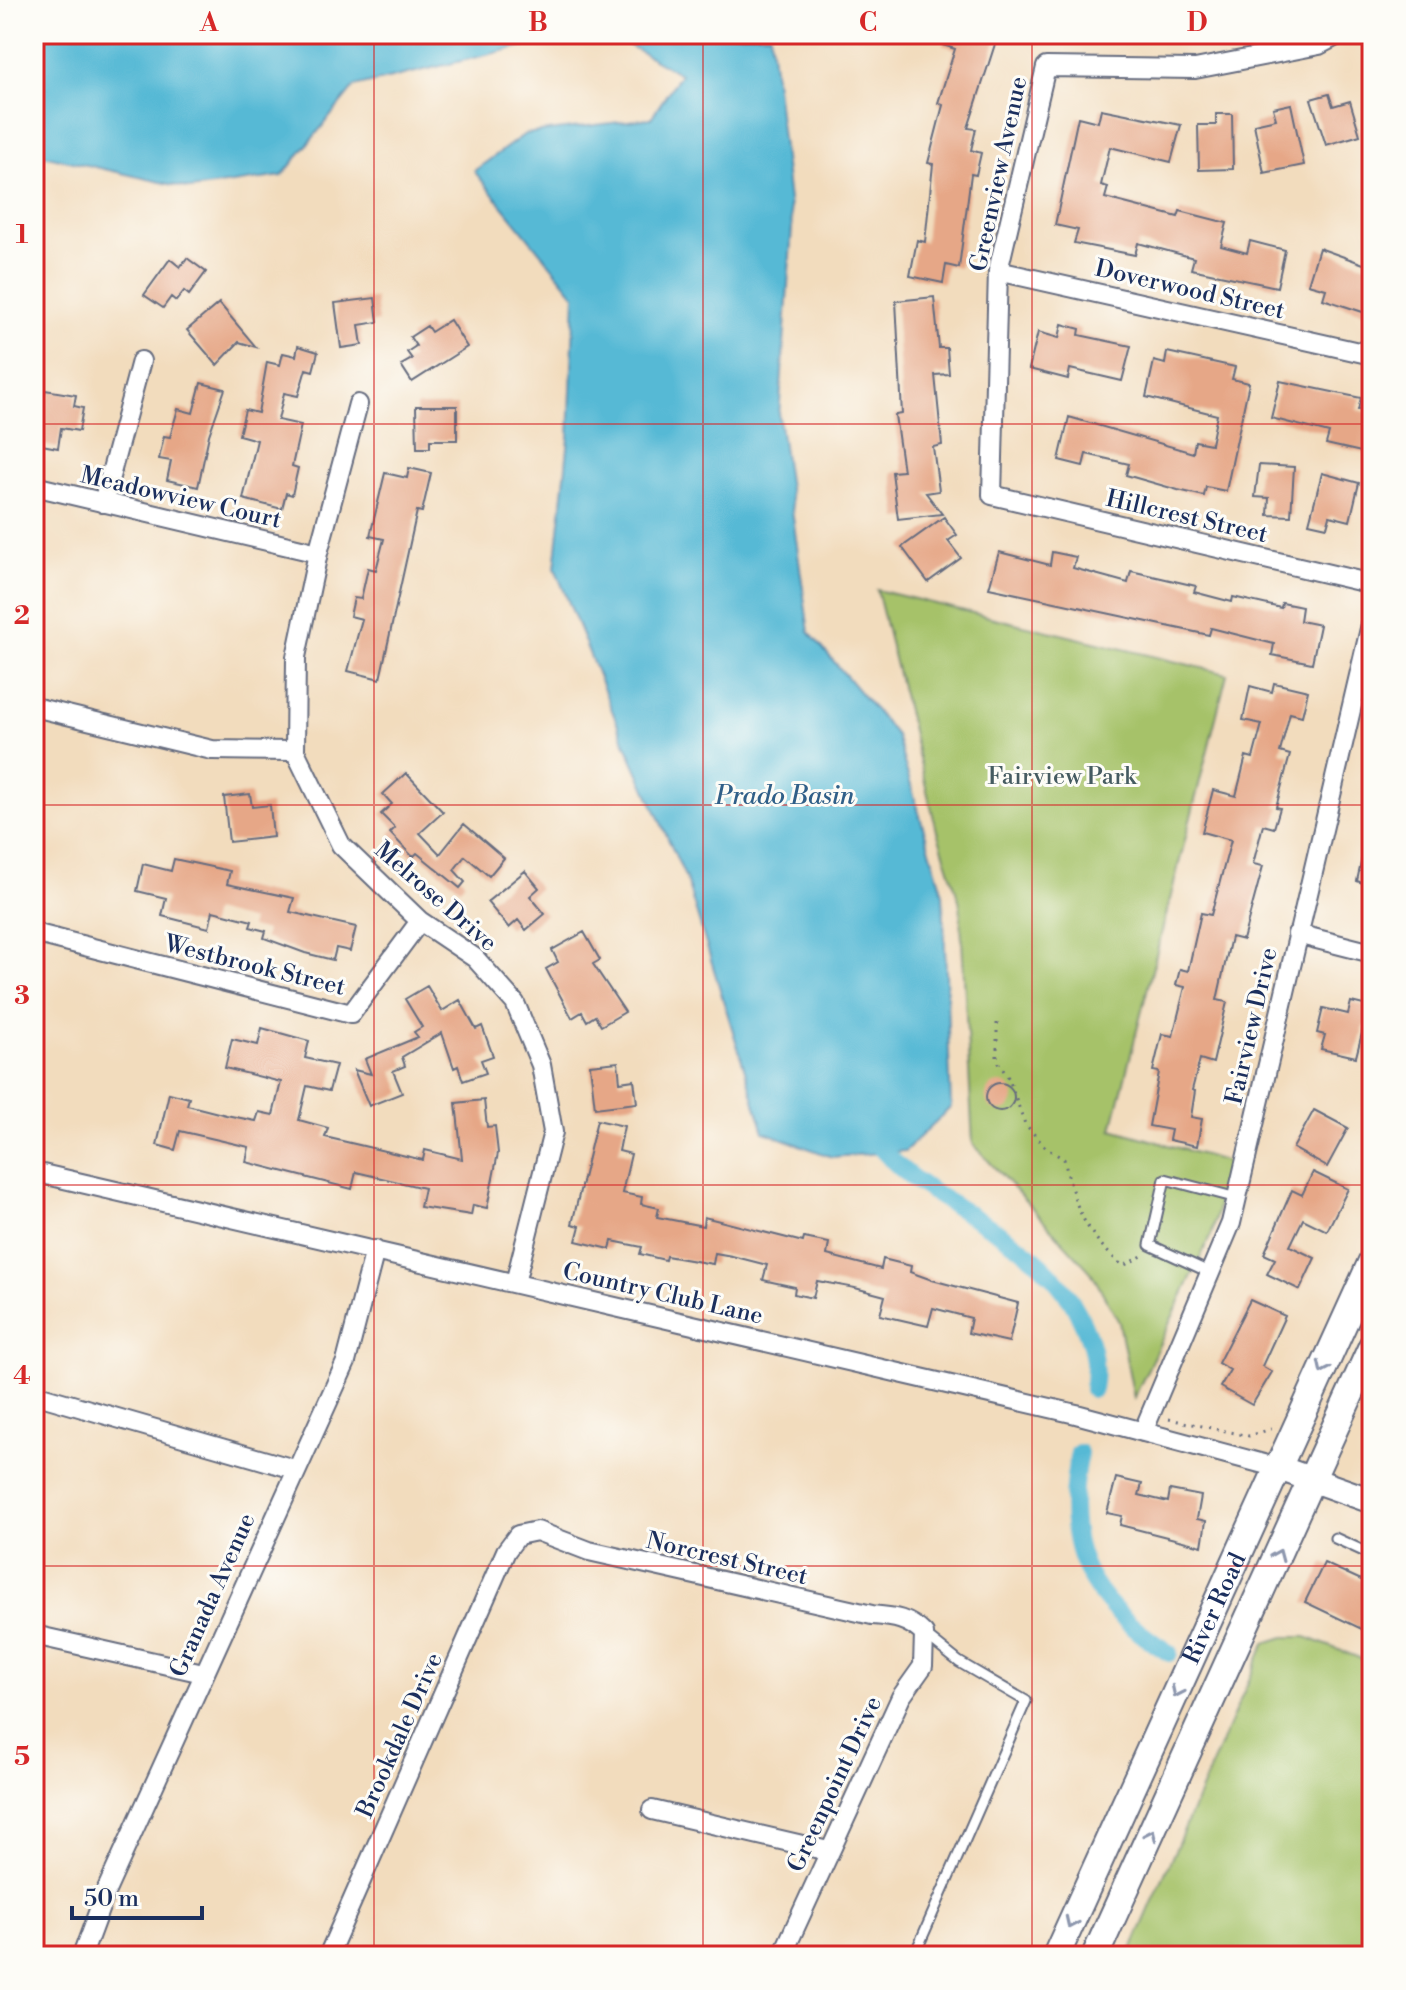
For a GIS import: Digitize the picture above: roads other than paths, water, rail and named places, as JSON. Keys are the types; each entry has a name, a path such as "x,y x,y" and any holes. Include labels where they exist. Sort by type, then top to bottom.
{"main road":[{"name":"River Road","path":"1095,1956 1102,1898 1279,1468 1372,1261"},
{"name":"River Road","path":"1056,1956 1102,1898 1311,1479 1372,1346"}],"street":[{"name":"Greenview Avenue","path":"992,495 998,271 1046,67 1195,69 1319,45 1340,34"},
{"name":"Doverwood Street","path":"998,271 1372,355"},
{"path":"103,503 141,361"},
{"name":"Melrose Drive","path":"358,404 318,553 296,657 295,751 341,845 420,921 475,958 515,1003 541,1065 553,1132 515,1283"},
{"name":"Meadowview Court","path":"34,486 318,553"},
{"name":"Hillcrest Street","path":"992,495 1372,584"},
{"name":"Fairview Drive","path":"1143,1432 1231,1223 1297,934 1363,706 1372,620"},
{"path":"34,707 212,750 295,751"},
{"name":"Westbrook Street","path":"34,933 351,1014 420,921"},
{"path":"1297,934 1372,953"},
{"name":"Country Club Lane","path":"34,1172 1143,1432 1279,1468"},
{"name":"Granada Avenue","path":"82,1956 106,1891 294,1469 346,1362 375,1250"},
{"path":"34,1394 294,1469"},
{"path":"1279,1468 1372,1501"},
{"name":"Norcrest Street","path":"518,1535 537,1531 589,1551 872,1615 898,1617 912,1622 924,1634"},
{"name":"Brookdale Drive","path":"328,1956 506,1551 518,1535"},
{"name":"Greenpoint Drive","path":"782,1956 901,1697 923,1666 924,1634"},
{"path":"34,1635 203,1673"},
{"path":"652,1810 828,1851"}],"lane":[{"path":"1209,1272 1150,1245 1165,1179 1237,1198"},
{"path":"1335,1538 1372,1555"},
{"path":"914,1956 1026,1701 959,1662 924,1634"}],"water":[{"path":"34,34 573,34 354,87 282,176 191,189 34,153"},
{"name":"Prado Basin","path":"609,34 770,34 792,227 779,417 809,632 896,735 943,894 951,1107 905,1151 832,1157 764,1132 686,879 624,740 555,568 569,438 575,295 474,171 525,134 651,118 680,74"}],"waterway":[{"path":"869,1133 892,1160 919,1182 1006,1237 1058,1282 1078,1313 1090,1341 1095,1369 1093,1389"},
{"path":"1079,1453 1073,1517 1077,1545 1086,1570 1118,1613 1169,1653"}],"park label":[{"name":"Fairview Park","path":"1062,776"}]}
